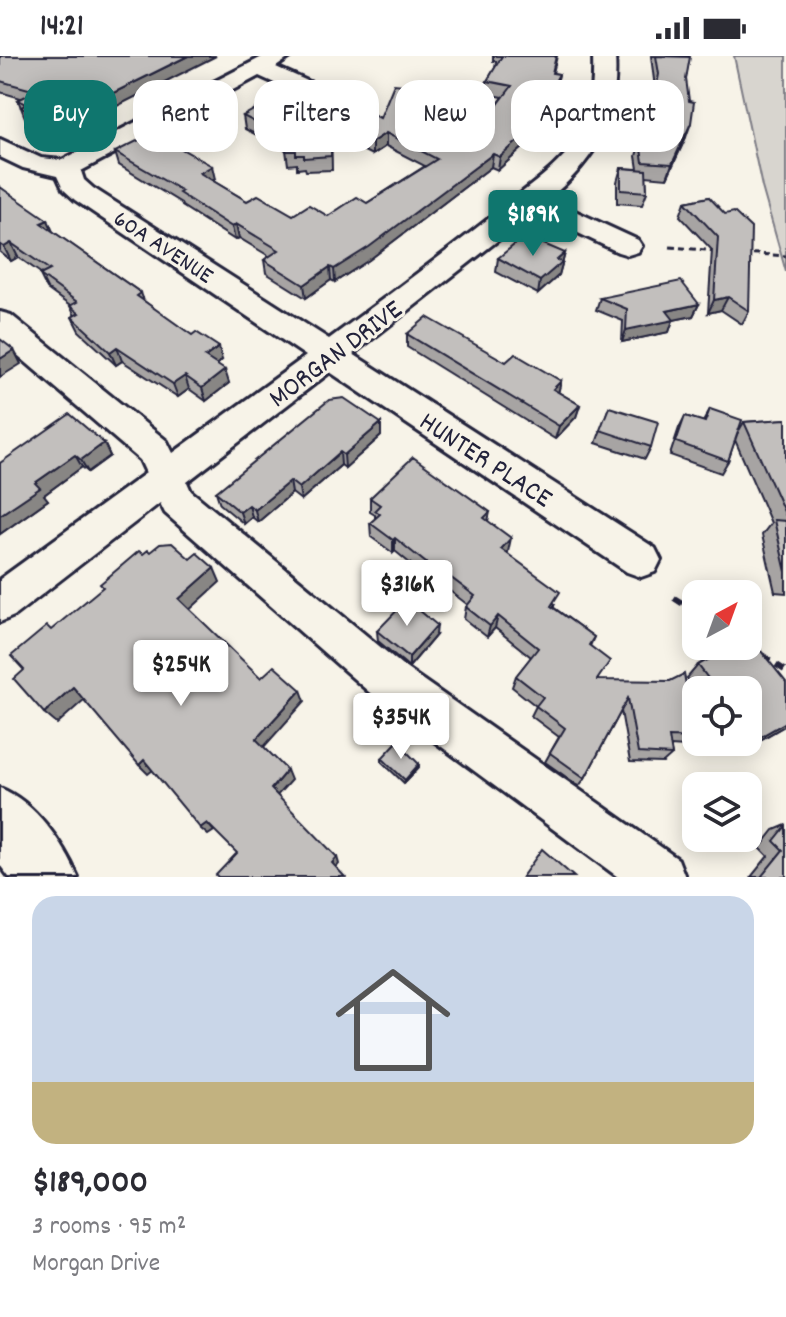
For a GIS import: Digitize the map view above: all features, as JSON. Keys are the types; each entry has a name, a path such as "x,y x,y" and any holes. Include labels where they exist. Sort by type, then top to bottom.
{"main road":[{"path":"0,817 47,877"}],"street":[{"path":"0,146 24,162 53,169 67,168 281,56"},
{"name":"MORGAN DRIVE","path":"0,603 166,476 332,355 564,169 590,138 607,87 604,56"},
{"path":"259,68 286,80"},
{"name":"60A AVENUE","path":"67,168 72,183 84,194 332,355"},
{"path":"529,200 628,246"},
{"path":"0,323 154,451 178,502 392,684 660,877"},
{"name":"HUNTER PLACE","path":"332,355 641,560"}],"path":[{"path":"670,247 728,252"},
{"path":"742,253 786,256"},
{"path":"674,598 682,603"},
{"path":"762,655 786,671"}],"shaded area":[{"path":"734,56 786,56 786,272 762,187"}],"building":[{"path":"0,56 188,56 139,80 133,80 133,83 117,91 117,80 24,80 24,88 0,81"},
{"path":"502,56 556,56 552,73 559,74 556,80 511,80 511,86 488,80"},
{"path":"656,56 690,57 686,79 689,101 694,102 691,123 684,138 684,80 658,80"},
{"path":"394,84 395,138 386,133 379,138 379,117"},
{"path":"511,87 511,147 500,157 493,154 369,247 334,269 330,267 304,285 264,260 279,250 236,224 232,227 179,193 182,191 115,152 133,143 133,152 187,152 212,166 200,173 247,201 258,195 293,215 309,205 328,216 357,197 367,203 437,159 423,152 495,152 495,108"},
{"path":"254,110 254,122 243,116"},
{"path":"296,152 331,152 331,156 304,158 304,155 296,155"},
{"path":"642,152 678,152 672,164 643,162"},
{"path":"621,168 646,170 647,192 621,190"},
{"path":"0,187 48,220 41,223 141,293 137,296 192,335 196,332 219,347 205,357 225,370 202,388 185,376 173,384 117,347 110,352 72,317 79,313 70,306 77,302 40,275 50,270 11,243 4,247 0,244"},
{"path":"709,197 725,214 734,212 751,228 749,311 728,297 714,300 718,237 685,202"},
{"path":"525,236 565,253 557,260 562,262 540,281 498,258"},
{"path":"681,281 699,304 667,311 674,320 626,330 627,309 600,298"},
{"path":"427,317 506,362 515,354 561,381 553,389 580,405 559,426 407,334"},
{"path":"0,339 14,350 0,359"},
{"path":"344,398 381,423 344,455 340,452 299,488 290,481 255,510 249,505 240,512 216,492 329,400"},
{"path":"609,407 658,422 651,447 600,430"},
{"path":"710,409 742,420 728,461 676,442 685,416 705,422"},
{"path":"70,414 104,443 81,460 75,455 35,483 40,488 0,515 0,463"},
{"path":"786,419 786,516 744,422"},
{"path":"413,457 490,512 484,518 511,538 501,549 560,592 551,606 594,637 589,645 610,661 597,680 670,681 684,674 682,737 669,737 672,755 638,753 628,698 585,778 550,753 565,728 536,706 543,697 516,676 538,648 498,616 490,626 466,607 475,596 370,523 380,514 375,510 380,505 370,498"},
{"path":"774,520 786,521 786,572"},
{"path":"172,543 190,559 197,553 214,568 179,599 261,678 274,666 301,690 256,739 287,770 271,789 337,857 332,863 345,877 218,877 216,875 237,853 207,823 200,828 144,760 139,765 73,687 44,713 14,679 24,670 11,656 47,626 51,630 103,587 100,584 139,551 143,554 160,544"},
{"path":"407,600 437,625 409,657 377,631"},
{"path":"762,652 786,682 786,722 762,736 762,676 706,676 698,665 708,660 762,660"},
{"path":"397,742 419,764 405,780 382,758"},
{"path":"786,826 786,877 761,877 783,850 774,841"},
{"path":"542,849 574,877 522,877"}]}
